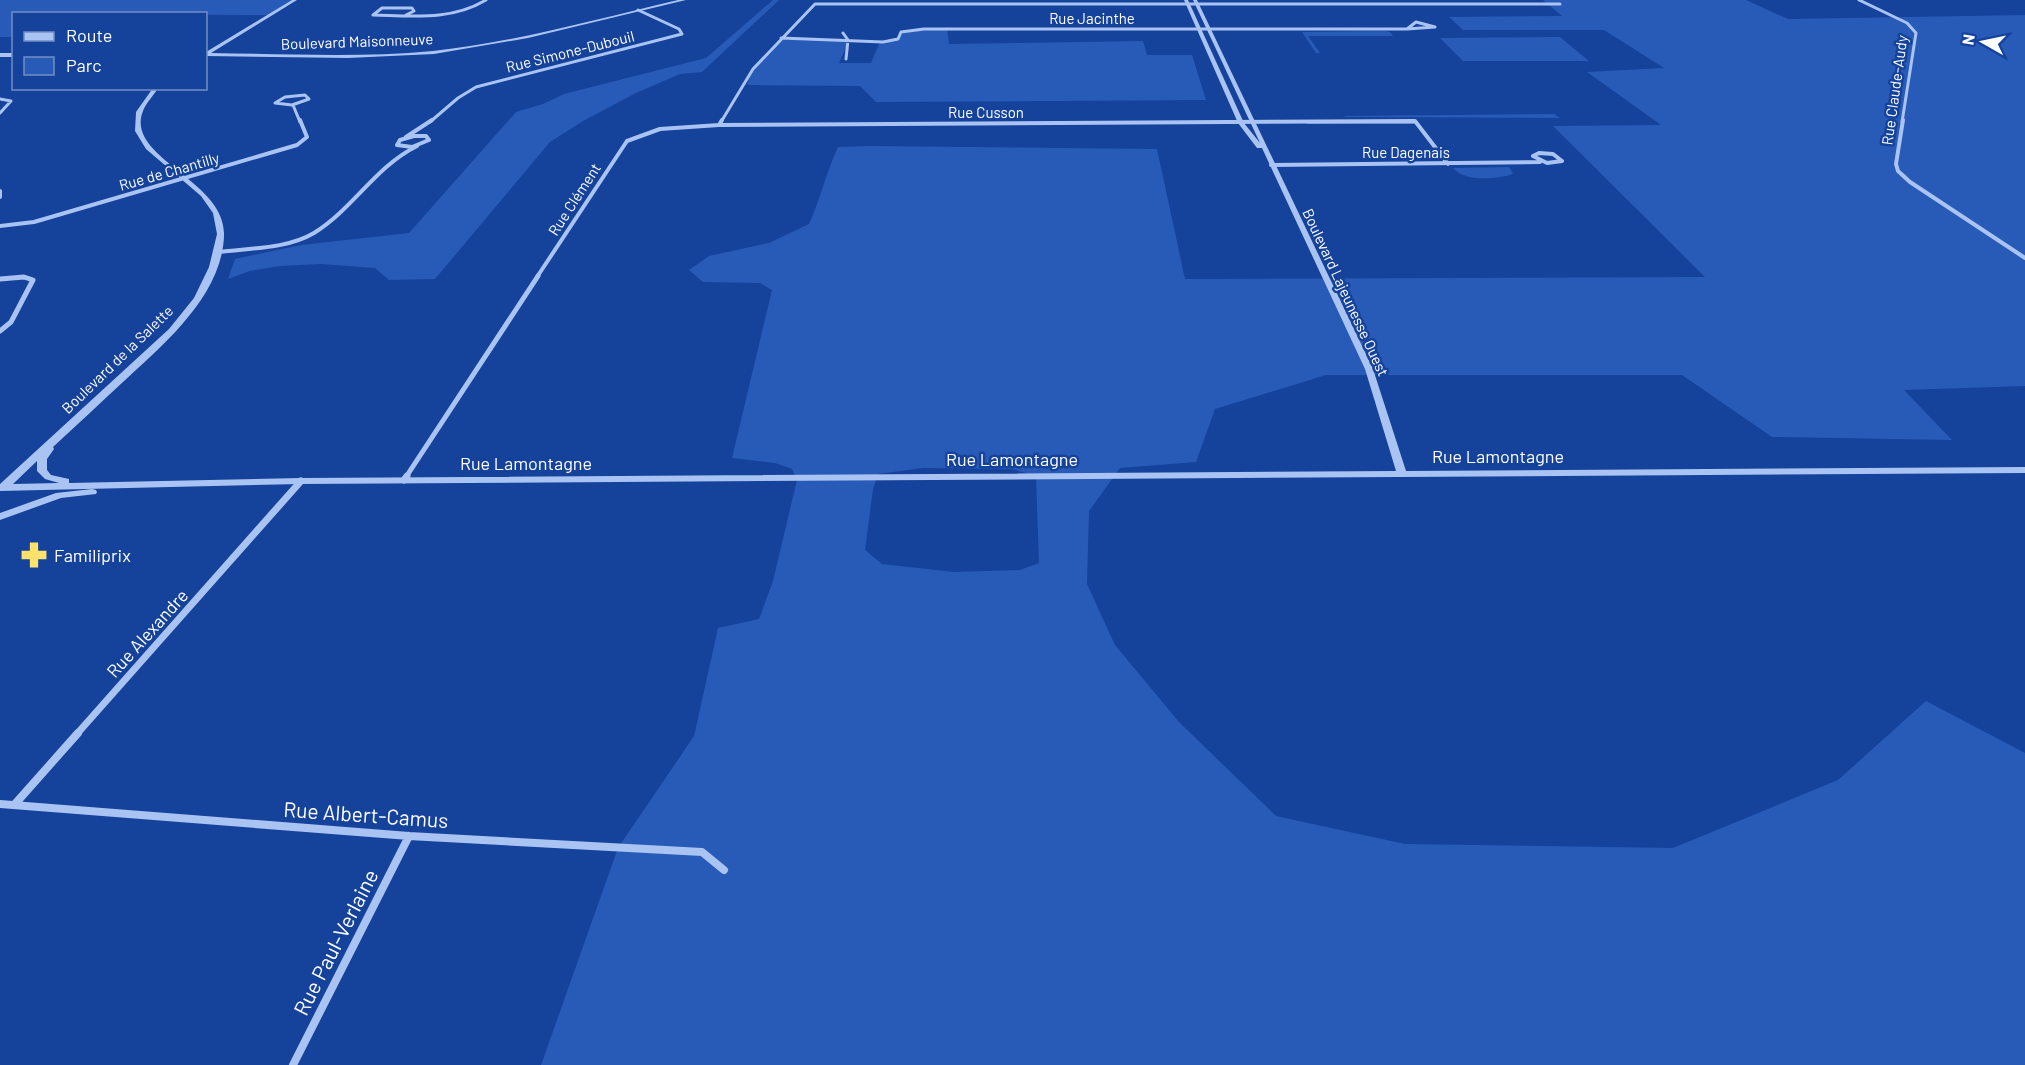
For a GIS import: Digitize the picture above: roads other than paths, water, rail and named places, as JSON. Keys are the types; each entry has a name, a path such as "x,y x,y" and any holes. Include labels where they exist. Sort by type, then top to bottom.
{"street":[{"path":"207,54 295,0"},
{"path":"406,15 414,11 412,8 382,9 373,15 406,15 463,14 486,0"},
{"name":"Boulevard Maisonneuve","path":"207,55 366,56 430,52 491,43 684,0"},
{"name":"Rue Claude-Audy","path":"1859,0 1906,23 1916,33 1896,164 1898,171 1910,182 2025,258"},
{"name":"Boulevard Lajeunesse Ouest","path":"1187,2 1241,123 1270,162"},
{"path":"719,125 753,69 815,4 1196,2 1560,4"},
{"name":"Boulevard Lajeunesse Ouest","path":"1196,2 1369,369 1402,473"},
{"name":"Rue Simone-Dubouil","path":"397,145 398,141 426,127 465,93 476,87 682,34 679,29 638,10"},
{"name":"Rue Jacinthe","path":"781,38 882,42 898,39 901,32 907,30 924,29 1198,28 1209,29 1407,29 1429,29 1436,27 1420,22 1413,23 1411,28 1407,29"},
{"path":"843,33 848,41 846,59"},
{"name":"Boulevard de la Salette","path":"1,488 153,349 197,299 219,252 221,225 218,213 204,194 158,161 141,141 139,116 143,105 154,90"},
{"name":"Rue de Chantilly","path":"290,96 310,97 304,102 293,105 275,103 290,96"},
{"path":"0,99 11,101 0,113"},
{"name":"Rue de Chantilly","path":"0,226 34,222 186,179 304,141 307,137 293,105"},
{"name":"Rue Cusson","path":"719,125 1385,122 1411,125 1427,136 1448,164"},
{"name":"Rue Clément","path":"404,480 627,141 639,133 660,128 719,125"},
{"path":"219,252 289,241 313,234 396,155 429,140 423,132 426,127"},
{"path":"406,137 426,136"},
{"path":"396,155 397,145 417,146"},
{"name":"Rue Dagenais","path":"1270,162 1448,164 1540,162 1554,164 1562,161 1557,155 1548,153 1533,155 1540,162"},
{"path":"0,191 0,197"},
{"path":"0,279 24,277 33,280 11,322 0,331"},
{"path":"56,439 42,459 42,471 48,477 102,486"},
{"name":"Rue Lamontagne","path":"1,488 404,480 2025,470"},
{"name":"Rue Alexandre","path":"15,804 301,481"},
{"path":"0,517 60,495 150,485"},
{"name":"Rue Albert-Camus","path":"0,804 410,836 702,852 724,870"},
{"name":"Rue Paul-Verlaine","path":"293,1065 410,836"}],"place":[{"name":"Familiprix","path":"34,555"}]}
